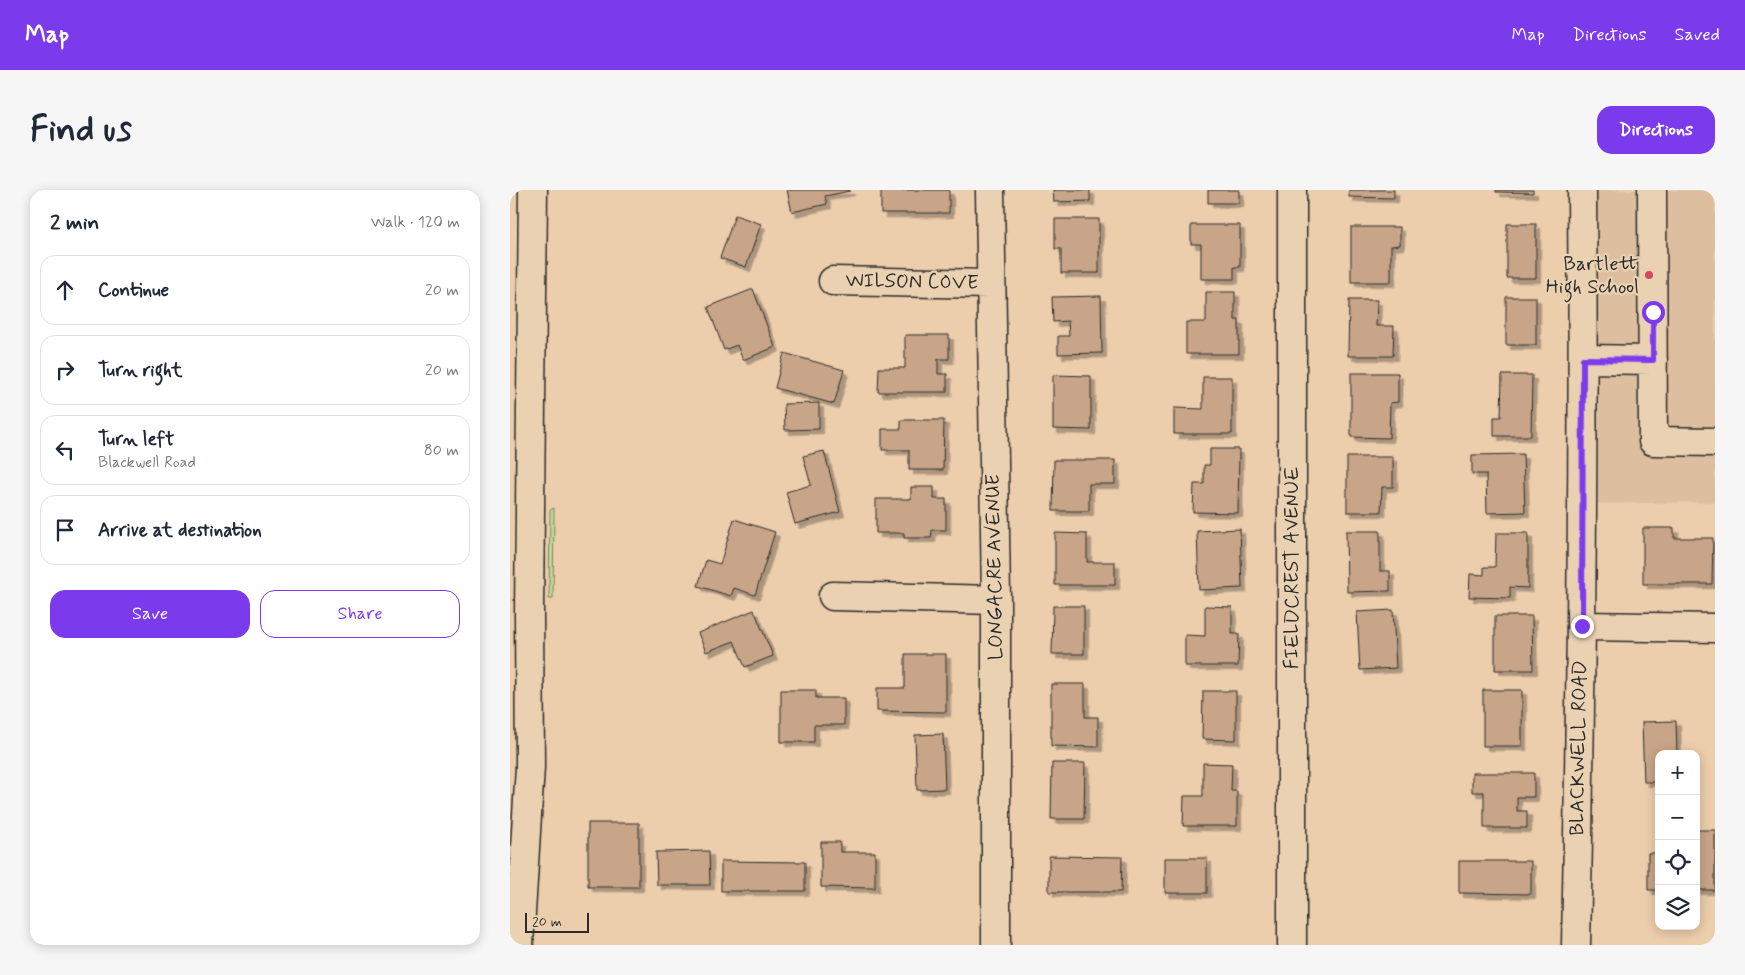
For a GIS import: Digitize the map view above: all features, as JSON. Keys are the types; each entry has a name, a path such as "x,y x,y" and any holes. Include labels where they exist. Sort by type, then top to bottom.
{"street":[{"path":"519,945 530,767 529,615 533,190"},
{"name":"LONGACRE AVENUE","path":"990,190 996,600 996,945"},
{"name":"FIELDCREST AVENUE","path":"1292,190 1292,945"},
{"name":"BLACKWELL ROAD","path":"1576,945 1582,626 1582,190"},
{"path":"1652,190 1653,441 1715,442"},
{"name":"WILSON COVE","path":"834,281 990,284"},
{"path":"1583,359 1653,360"},
{"path":"833,596 996,600"},
{"path":"1582,626 1715,628"}],"shaded area":[{"name":"Bartlett High School","path":"1582,190 1715,190 1715,502 1582,504"}],"green space":[{"path":"554,508 553,599 549,599 550,510"}],"building":[{"path":"787,190 850,191 825,196 827,204 792,212"},
{"path":"881,190 949,190 949,213 881,213"},
{"path":"1053,190 1090,190 1090,201 1054,202"},
{"path":"1208,190 1239,190 1239,203 1208,203"},
{"path":"1349,190 1394,190 1394,198 1349,197"},
{"path":"1496,190 1533,190 1533,193 1496,192"},
{"path":"735,215 761,224 746,267 720,258"},
{"path":"1055,219 1099,219 1099,273 1061,273 1061,249 1055,249"},
{"path":"1507,224 1536,224 1536,278 1507,278"},
{"path":"1191,225 1240,225 1240,267 1234,267 1234,279 1201,279 1201,244 1191,244"},
{"path":"1351,227 1400,227 1400,245 1391,246 1391,282 1351,282"},
{"path":"753,289 775,347 743,360 737,345 724,350 708,307"},
{"path":"1206,292 1235,292 1235,320 1239,320 1239,354 1186,354 1186,322 1206,322"},
{"path":"1101,296 1102,353 1058,354 1058,336 1069,336 1068,321 1053,322 1052,297"},
{"path":"1506,297 1536,297 1536,345 1506,345"},
{"path":"1349,300 1377,300 1376,326 1394,326 1393,356 1348,356"},
{"path":"905,335 949,335 949,359 938,359 938,374 947,374 947,392 878,392 879,368 905,368"},
{"path":"784,353 844,370 834,404 775,388"},
{"path":"1351,373 1398,373 1398,402 1390,403 1389,438 1351,437"},
{"path":"1053,375 1091,376 1091,430 1053,429"},
{"path":"1502,375 1532,375 1531,436 1494,436 1494,417 1501,417"},
{"path":"1203,377 1232,377 1232,434 1174,434 1174,408 1203,409"},
{"path":"819,403 819,429 785,430 784,404"},
{"path":"901,420 944,420 943,470 909,470 909,450 882,450 882,429 901,429"},
{"path":"1210,449 1239,449 1238,513 1193,512 1194,484 1204,484 1204,465 1210,465"},
{"path":"824,451 840,512 795,524 786,492 811,485 803,456"},
{"path":"1523,454 1525,512 1487,513 1486,474 1472,474 1472,455"},
{"path":"1347,457 1393,457 1393,487 1382,487 1381,512 1347,512"},
{"path":"1054,460 1115,460 1115,484 1089,484 1089,511 1053,511"},
{"path":"911,487 934,487 934,499 946,499 946,530 932,530 931,538 904,538 904,533 876,533 876,499 911,499"},
{"path":"734,519 775,532 755,595 734,588 731,596 698,586 706,560 720,564"},
{"path":"1643,528 1674,528 1674,538 1713,538 1712,584 1643,584"},
{"path":"1240,529 1242,588 1199,590 1197,531"},
{"path":"1346,531 1380,531 1380,571 1390,571 1390,591 1347,592"},
{"path":"1055,533 1087,534 1087,562 1115,562 1115,585 1055,585"},
{"path":"1496,533 1528,533 1528,588 1510,587 1510,598 1469,597 1470,574 1484,575 1484,567 1495,567"},
{"path":"1053,606 1084,606 1084,654 1052,654"},
{"path":"1205,606 1232,607 1232,634 1239,634 1238,666 1185,666 1185,635 1205,636"},
{"path":"754,610 773,656 745,667 734,641 706,652 698,633"},
{"path":"1393,610 1396,668 1360,670 1357,612"},
{"path":"1495,616 1532,616 1533,670 1495,670"},
{"path":"905,654 946,654 946,712 877,711 877,688 905,688"},
{"path":"1051,684 1085,684 1085,717 1098,717 1098,747 1051,746"},
{"path":"781,690 816,690 816,698 844,698 844,725 814,725 814,742 781,742"},
{"path":"1483,690 1522,690 1522,746 1483,746"},
{"path":"1203,691 1236,691 1236,740 1202,739"},
{"path":"1676,721 1677,750 1655,750 1655,782 1644,782 1642,722"},
{"path":"943,734 945,789 917,790 915,735"},
{"path":"1052,763 1085,763 1084,819 1051,819"},
{"path":"1203,763 1232,764 1231,791 1237,791 1237,826 1183,826 1184,796 1203,796"},
{"path":"1472,773 1534,773 1534,797 1517,797 1517,811 1527,811 1527,828 1484,828 1484,792 1472,792"},
{"path":"588,823 639,823 639,887 588,887"},
{"path":"1700,830 1715,830 1715,890 1700,890"},
{"path":"821,842 840,842 840,852 875,852 875,888 821,887"},
{"path":"709,851 710,885 657,885 656,852"},
{"path":"1648,853 1655,853 1655,890 1648,890"},
{"path":"1049,856 1122,857 1121,892 1049,892"},
{"path":"1165,858 1207,858 1207,893 1165,893"},
{"path":"721,861 805,862 805,891 721,891"},
{"path":"1459,861 1531,861 1531,894 1459,893"}],"place":[{"name":"Bartlett High School","path":"1649,275"}],"route":[{"path":"1582,626 1583,359 1653,360 1653,312"}]}
